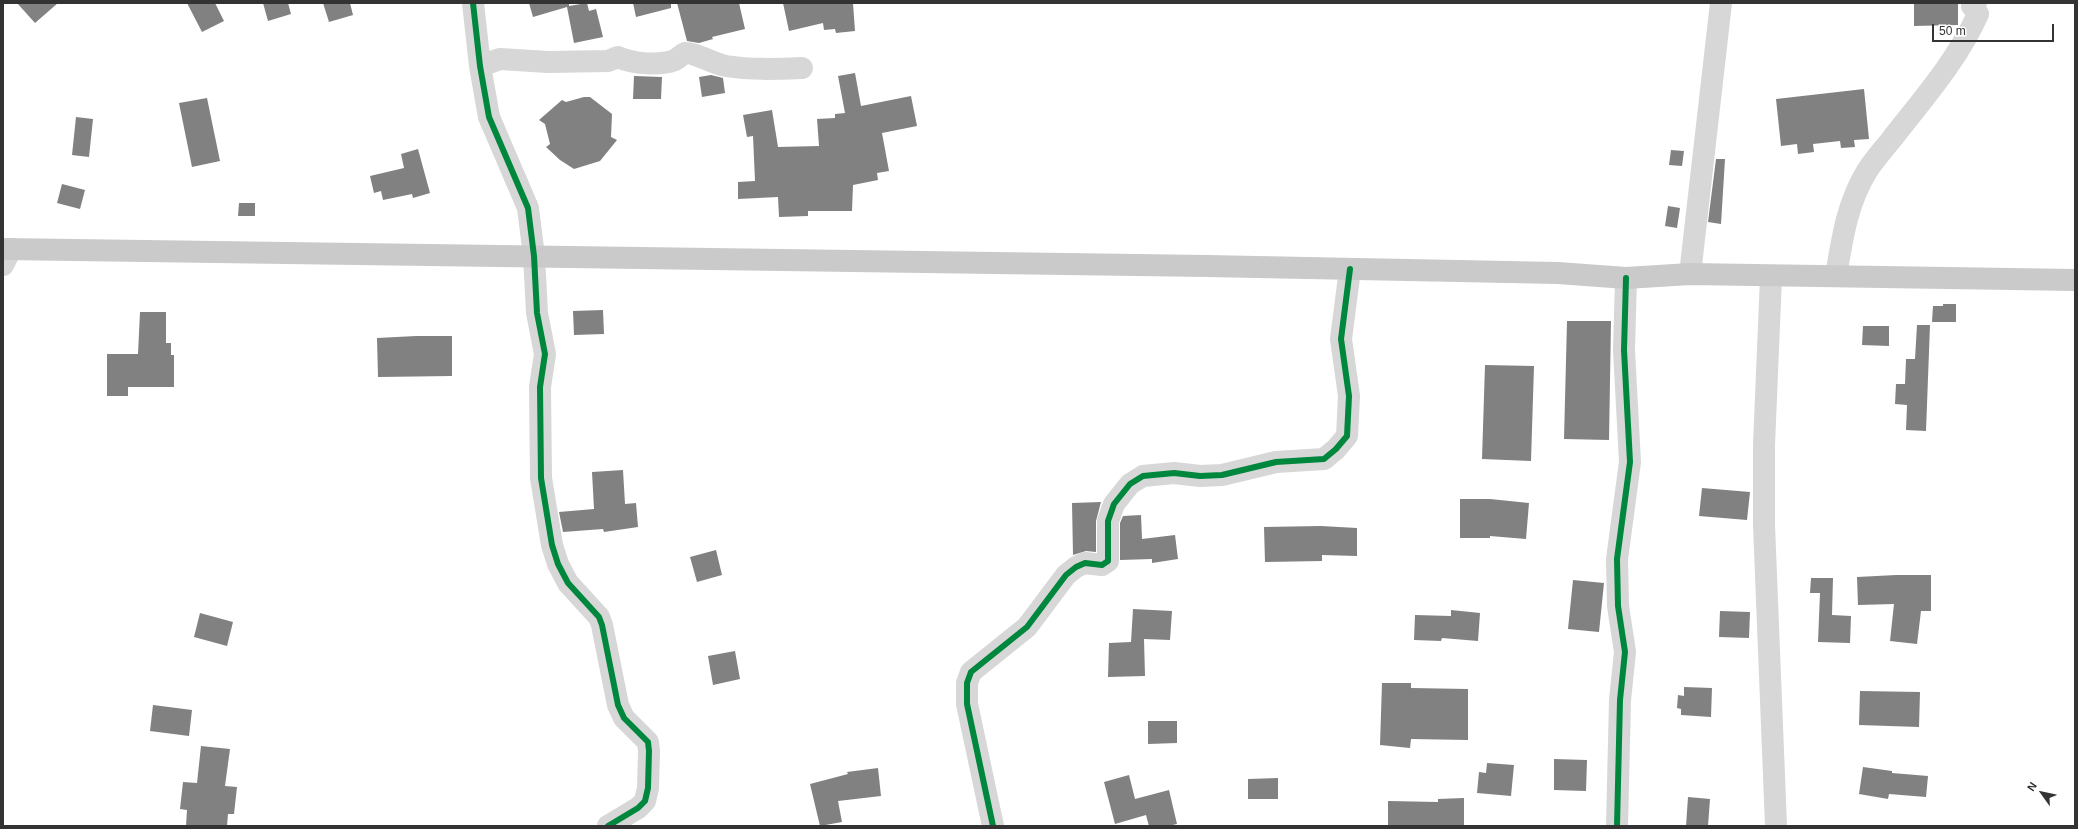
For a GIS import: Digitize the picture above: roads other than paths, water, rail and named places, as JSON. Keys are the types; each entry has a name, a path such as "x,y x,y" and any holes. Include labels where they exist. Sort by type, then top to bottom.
{"main road":[{"path":"6,254 534,256 1558,273 1626,278 1690,274 1771,277 1836,276 2075,280"}],"street":[{"path":"473,3 480,66 489,117 528,208 534,256 537,314 545,354 540,387 541,478 552,545 558,564 568,583 599,617 618,705 624,718 648,742 648,788 645,801 638,808 608,826"},
{"path":"1690,274 1721,3"},
{"path":"1836,276 1844,224 1867,172 1954,59 1967,38 1978,14 1972,6 1976,3"},
{"path":"480,66 500,58 548,62 608,61 618,58 628,62 646,63 675,60 684,53 692,54 712,63 748,70 802,68"},
{"path":"993,826 967,704 967,683 971,672 1027,627 1066,575 1076,567 1085,563 1102,565 1108,561 1108,521 1114,504 1130,484 1143,476 1174,473 1200,476 1222,475 1276,462 1324,458 1336,449 1347,436 1349,396 1341,339 1350,269"},
{"path":"1771,277 1764,459 1765,556 1776,826"},
{"path":"1617,826 1620,700 1625,652 1618,606 1617,558 1630,462 1624,350 1626,278"}]}
